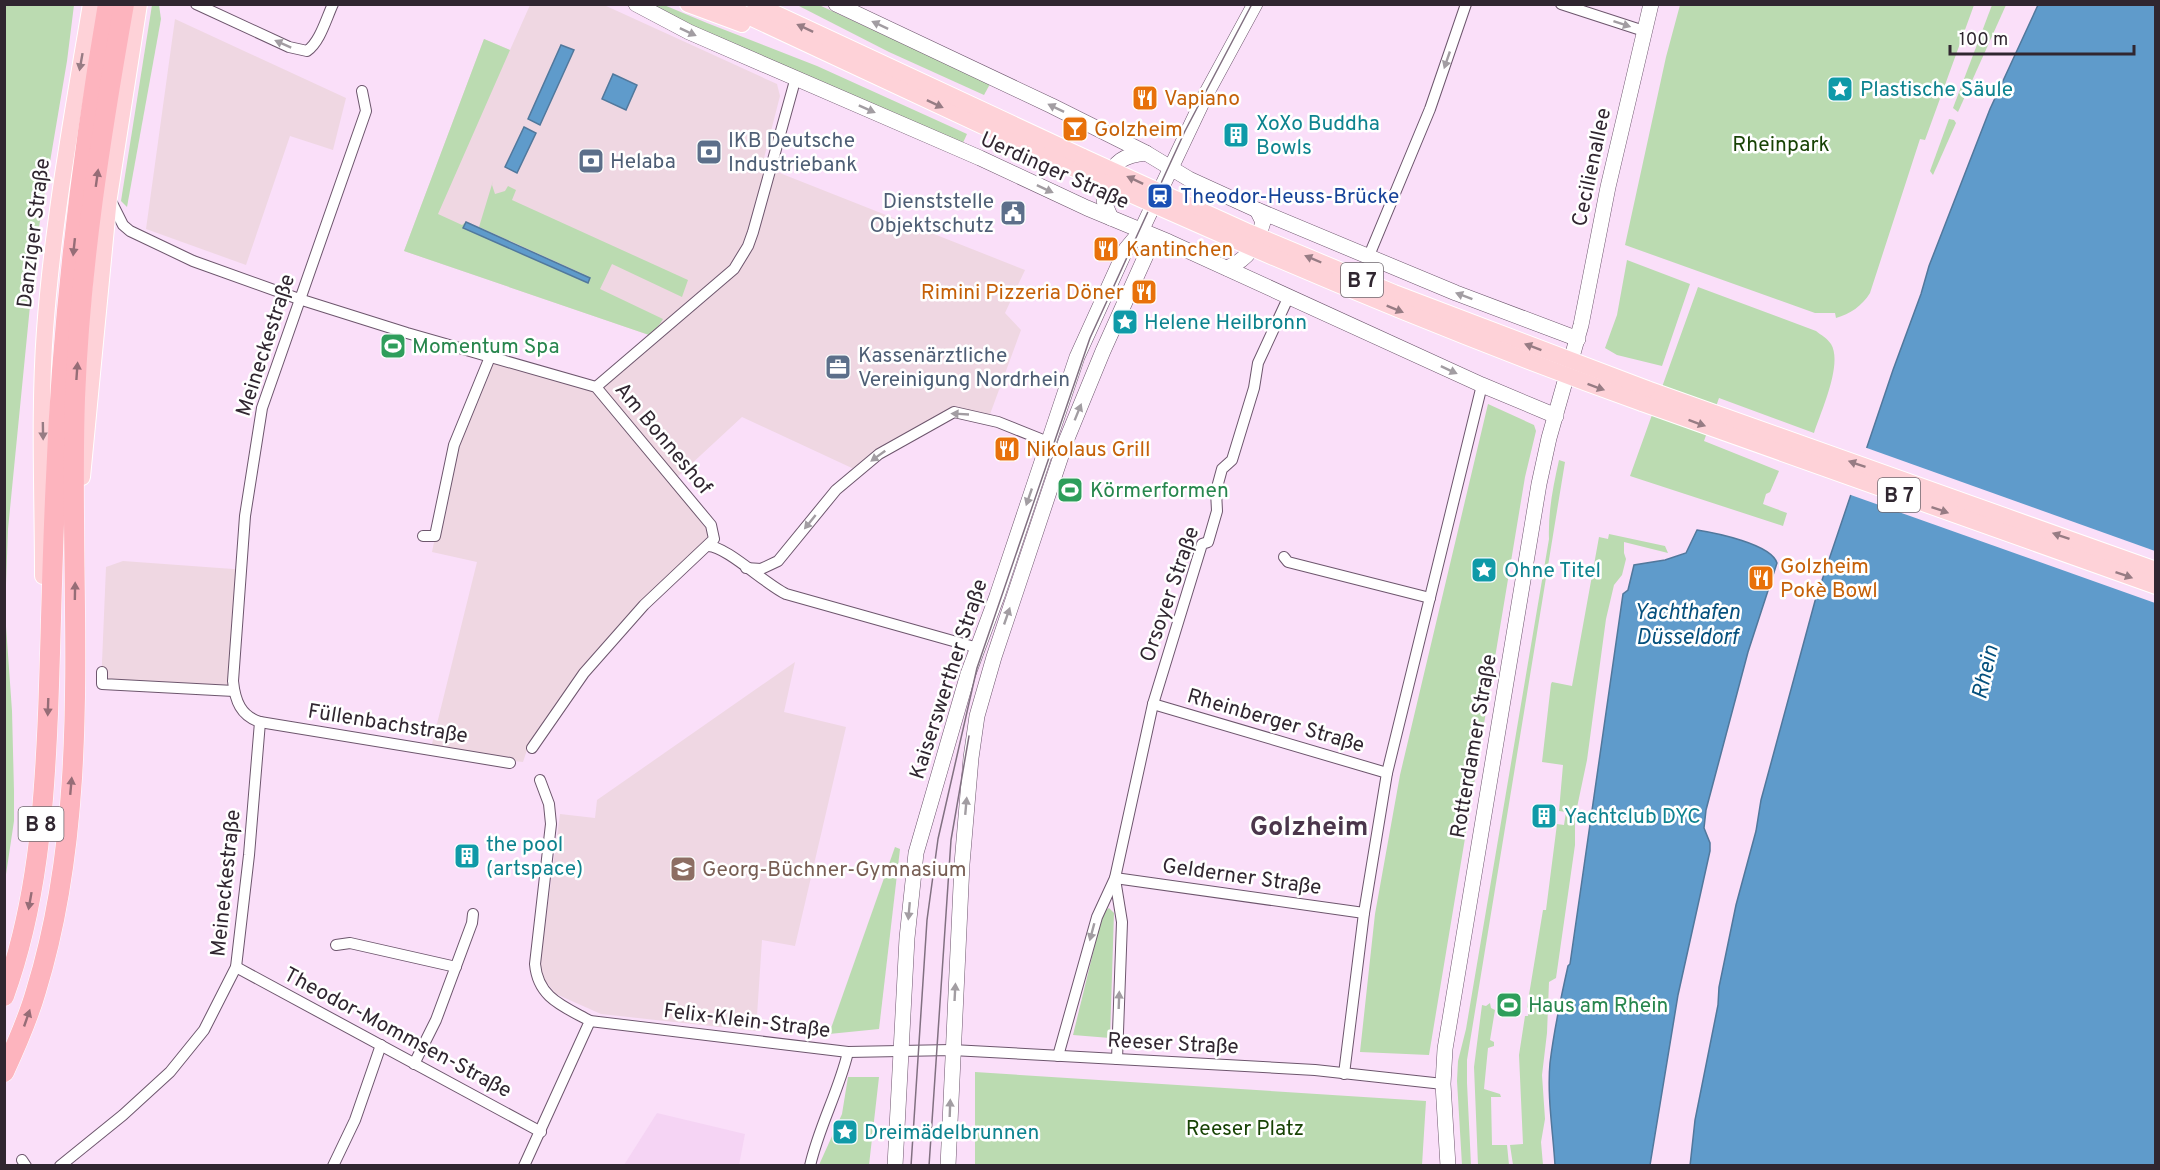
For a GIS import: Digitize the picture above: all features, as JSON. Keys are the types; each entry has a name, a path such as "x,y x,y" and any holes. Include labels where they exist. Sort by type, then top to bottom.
{"highway":[{"name":"Danziger Straße","path":"4,1072 36,992 50,939 63,868 73,756 75,399 108,4"},
{"name":"Danziger Straße","path":"4,996 24,931 37,857 44,796 62,370 78,211 102,85 124,4"}],"main road":[{"name":"Danziger Straße","path":"50,648 43,625 42,397 45,331 58,223 91,4"},
{"name":"Danziger Straße","path":"75,556 109,197 139,4"},
{"path":"688,4 770,35 806,44"},
{"name":"B 7","path":"722,4 806,44 1080,163 1645,396 2156,586"},
{"name":"B 7","path":"756,4 1080,163"},
{"path":"766,4 784,18"},
{"name":"B 7","path":"1645,396 2156,570"}],"street":[{"path":"196,4 289,47 307,51 317,40 333,4"},
{"name":"Uerdinger Straße","path":"636,4 689,32 796,77 1227,268 1482,385 1556,416"},
{"path":"836,4 1052,106 1146,153 1189,178 1257,210 1368,258 1578,339"},
{"name":"Kaiserswerther Straße","path":"895,1166 906,938 916,852 968,674 1083,342 1126,249 1141,231 1205,96 1255,4"},
{"path":"1368,258 1430,109 1466,4"},
{"path":"1561,4 1644,31"},
{"name":"Cecilienallee","path":"1578,339 1608,187 1651,4"},
{"path":"596,387 734,269 741,259 756,225 796,77"},
{"name":"Meineckestraße","path":"60,1166 123,1115 170,1072 204,1030 236,967 249,855 260,722 248,718 242,712 234,692 232,670 245,516 262,408 366,111 362,91"},
{"path":"1111,218 1104,201 1104,193 1111,169 1124,158 1133,154 1146,153"},
{"name":"Am Bonneshof","path":"109,197 123,225 137,236 193,261 299,299 596,387 711,525 714,536 708,546"},
{"path":"1227,268 1240,263 1249,255 1263,222 1257,210"},
{"name":"Kaiserswerther Straße","path":"948,1166 962,864 977,716 994,657 1066,441 1147,253 1141,231"},
{"name":"Orsoyer Straße","path":"1058,1056 1097,917 1115,878 1153,704 1202,544 1208,542 1217,511 1216,491 1222,470 1232,460 1254,388 1258,363 1289,297"},
{"name":"Rotterdamer Straße","path":"1448,1166 1443,1084 1448,1026 1530,531 1556,416 1578,339"},
{"path":"423,536 435,536 454,445 490,357"},
{"path":"1344,1074 1364,913 1387,773 1482,385"},
{"path":"746,568 760,569 778,561 836,490 879,454 954,412 998,422 1048,442"},
{"path":"532,748 584,673 644,605 708,546 719,548 786,594 978,648"},
{"path":"1284,557 1288,562 1430,598"},
{"path":"102,672 102,684 234,692"},
{"name":"Rheinberger Straße","path":"1153,704 1387,773"},
{"name":"Füllenbachstraße","path":"260,722 510,762"},
{"path":"524,1166 590,1021 549,998 536,975 535,964 552,824 549,804 540,780"},
{"name":"Orsoyer Straße","path":"1115,878 1122,922 1117,1059"},
{"name":"Gelderner Straße","path":"1115,878 1364,913"},
{"path":"414,1064 436,1020 472,923 473,914"},
{"path":"336,945 350,943 456,967"},
{"name":"Theodor-Mommsen-Straße","path":"236,967 541,1132"},
{"name":"Felix-Klein-Straße","path":"590,1021 848,1052 900,1052"},
{"path":"333,1166 355,1120 381,1045"},
{"name":"Reeser Straße","path":"900,1052 952,1050 1315,1070 1443,1084"},
{"path":"810,1166 815,1144 843,1073 848,1052"}],"shaded area":[{"path":"530,5 604,5 777,84 780,96 762,166 1025,270 1005,313 1021,330 989,417 953,412 854,469 742,417 674,480 720,538 643,604 528,747 523,762 430,752 477,562 432,552 454,445 490,358 596,386 652,336 404,251 484,39 510,50"},
{"path":"175,19 346,98 333,150 290,136 246,265 146,229"},
{"path":"123,561 247,570 232,690 101,686 106,567"},
{"name":"Georg-Büchner-Gymnasium","path":"795,662 784,712 846,727 795,946 762,940 756,1031 601,1014 556,994 543,978 540,963 560,814 595,818 597,800"},
{"path":"657,1113 745,1134 739,1165 624,1165"}],"green space":[{"path":"5,4 74,5 67,61 36,245 8,529 5,612"},
{"path":"152,5 159,5 161,19 127,207 121,201"},
{"path":"651,5 664,5 817,66 967,134 962,145 687,24"},
{"path":"797,5 819,5 990,84 984,95 889,52"},
{"name":"Rheinpark","path":"1680,5 1974,5 1925,140 1920,139 1870,293 1851,312 1836,318 1835,313 1815,313 1625,245 1666,57"},
{"path":"1992,5 2006,5 1958,112 1953,108"},
{"path":"484,39 510,50 438,214 462,225 466,222 463,227 590,277 479,227 493,181 495,194 505,191 508,186 516,190 512,200 688,280 682,297 612,264 600,289 663,319 652,336 404,251"},
{"path":"1949,119 1956,123 1933,175 1930,171"},
{"path":"1627,260 1690,284 1662,366 1617,355 1605,348 1617,315"},
{"path":"1698,287 1816,331 1831,344 1834,353 1833,375 1814,433 1719,398 1704,441 1779,471 1763,504 1787,513 1783,526 1630,476"},
{"path":"1488,404 1534,425 1536,431 1525,477 1429,1055 1360,1052 1375,914 1400,775"},
{"path":"1559,460 1565,462 1467,1060 1471,1165 1462,1165 1458,1061 1466,1029 1549,539 1551,499"},
{"path":"1609,534 1665,546 1668,553 1624,542 1626,559 1622,575 1614,585 1606,619 1587,760 1575,817 1575,845 1556,978 1549,982 1547,1033 1542,1075 1545,1119 1541,1142 1543,1165 1513,1165 1510,1145 1523,1144 1519,1055 1525,1016 1528,1016 1527,1007 1543,910 1546,910 1557,824 1564,825 1566,812 1559,811 1563,765 1542,762 1551,684 1552,682 1572,686 1599,537 1608,539"},
{"path":"5,612 12,711 14,821 5,881"},
{"path":"895,847 900,849 879,1029 829,1034"},
{"path":"1109,908 1114,913 1110,1038 1073,1035 1103,912"},
{"path":"1490,1003 1491,1008 1495,1010 1490,1040 1494,1042 1494,1046 1488,1048 1484,1089 1500,1094 1501,1097 1491,1097 1492,1145 1507,1145 1509,1165 1478,1165 1474,1067 1482,1005 1486,1006"},
{"name":"Reeser Platz","path":"975,1072 1426,1101 1422,1165 975,1165"},
{"path":"848,1077 879,1077 869,1165 819,1165 842,1114"}],"water":[{"name":"Rhein","path":"2038,5 2155,5 2155,1165 1690,1166 1695,1120 1736,905 1756,831 1761,800 1815,601 1929,266 1990,109"},
{"path":"561,45 574,50 540,125 528,119"},
{"path":"613,74 637,85 626,110 602,99"},
{"path":"524,127 536,133 517,173 505,167"},
{"path":"466,222 590,278 588,283 463,228"},
{"name":"Yachthafen Düsseldorf","path":"1697,530 1742,540 1765,550 1773,556 1777,563 1748,652 1706,810 1704,828 1710,843 1710,851 1678,995 1650,1165 1555,1165 1550,1101 1550,1063 1560,1002 1570,964 1623,594 1628,590 1634,565 1665,560 1686,553"}],"pier":[{"path":"1864,447 2155,551 2155,603 1848,494"}],"tram line":[{"path":"911,1166 927,920 938,839 977,668 1090,338 1185,131 1252,4"},
{"path":"929,1166 951,840 969,736"}],"place":[{"name":"Plastische Säule","path":"1840,89"},
{"name":"Vapiano","path":"1145,98"},
{"name":"Golzheim","path":"1075,129"},
{"name":"XoXo Buddha Bowls","path":"1236,135"},
{"name":"IKB Deutsche Industriebank","path":"709,152"},
{"name":"Helaba","path":"591,161"},
{"name":"Theodor-Heuss-Brücke","path":"1160,196"},
{"name":"Dienststelle Objektschutz","path":"1013,213"},
{"name":"Kantinchen","path":"1106,249"},
{"name":"Rimini Pizzeria Döner","path":"1144,292"},
{"name":"Helene Heilbronn","path":"1125,322"},
{"name":"Momentum Spa","path":"393,346"},
{"name":"Kassenärztliche Vereinigung Nordrhein","path":"838,367"},
{"name":"Nikolaus Grill","path":"1007,449"},
{"name":"Körmerformen","path":"1070,490"},
{"name":"Ohne Titel","path":"1484,570"},
{"name":"Golzheim Pokè Bowl","path":"1761,578"},
{"name":"Yachtclub DYC","path":"1544,816"},
{"name":"the pool (artspace)","path":"467,856"},
{"name":"Georg-Büchner-Gymnasium","path":"683,869"},
{"name":"Haus am Rhein","path":"1509,1005"},
{"name":"Dreimädelbrunnen","path":"845,1132"}],"district":[{"name":"Golzheim","path":"1309,826"}]}
